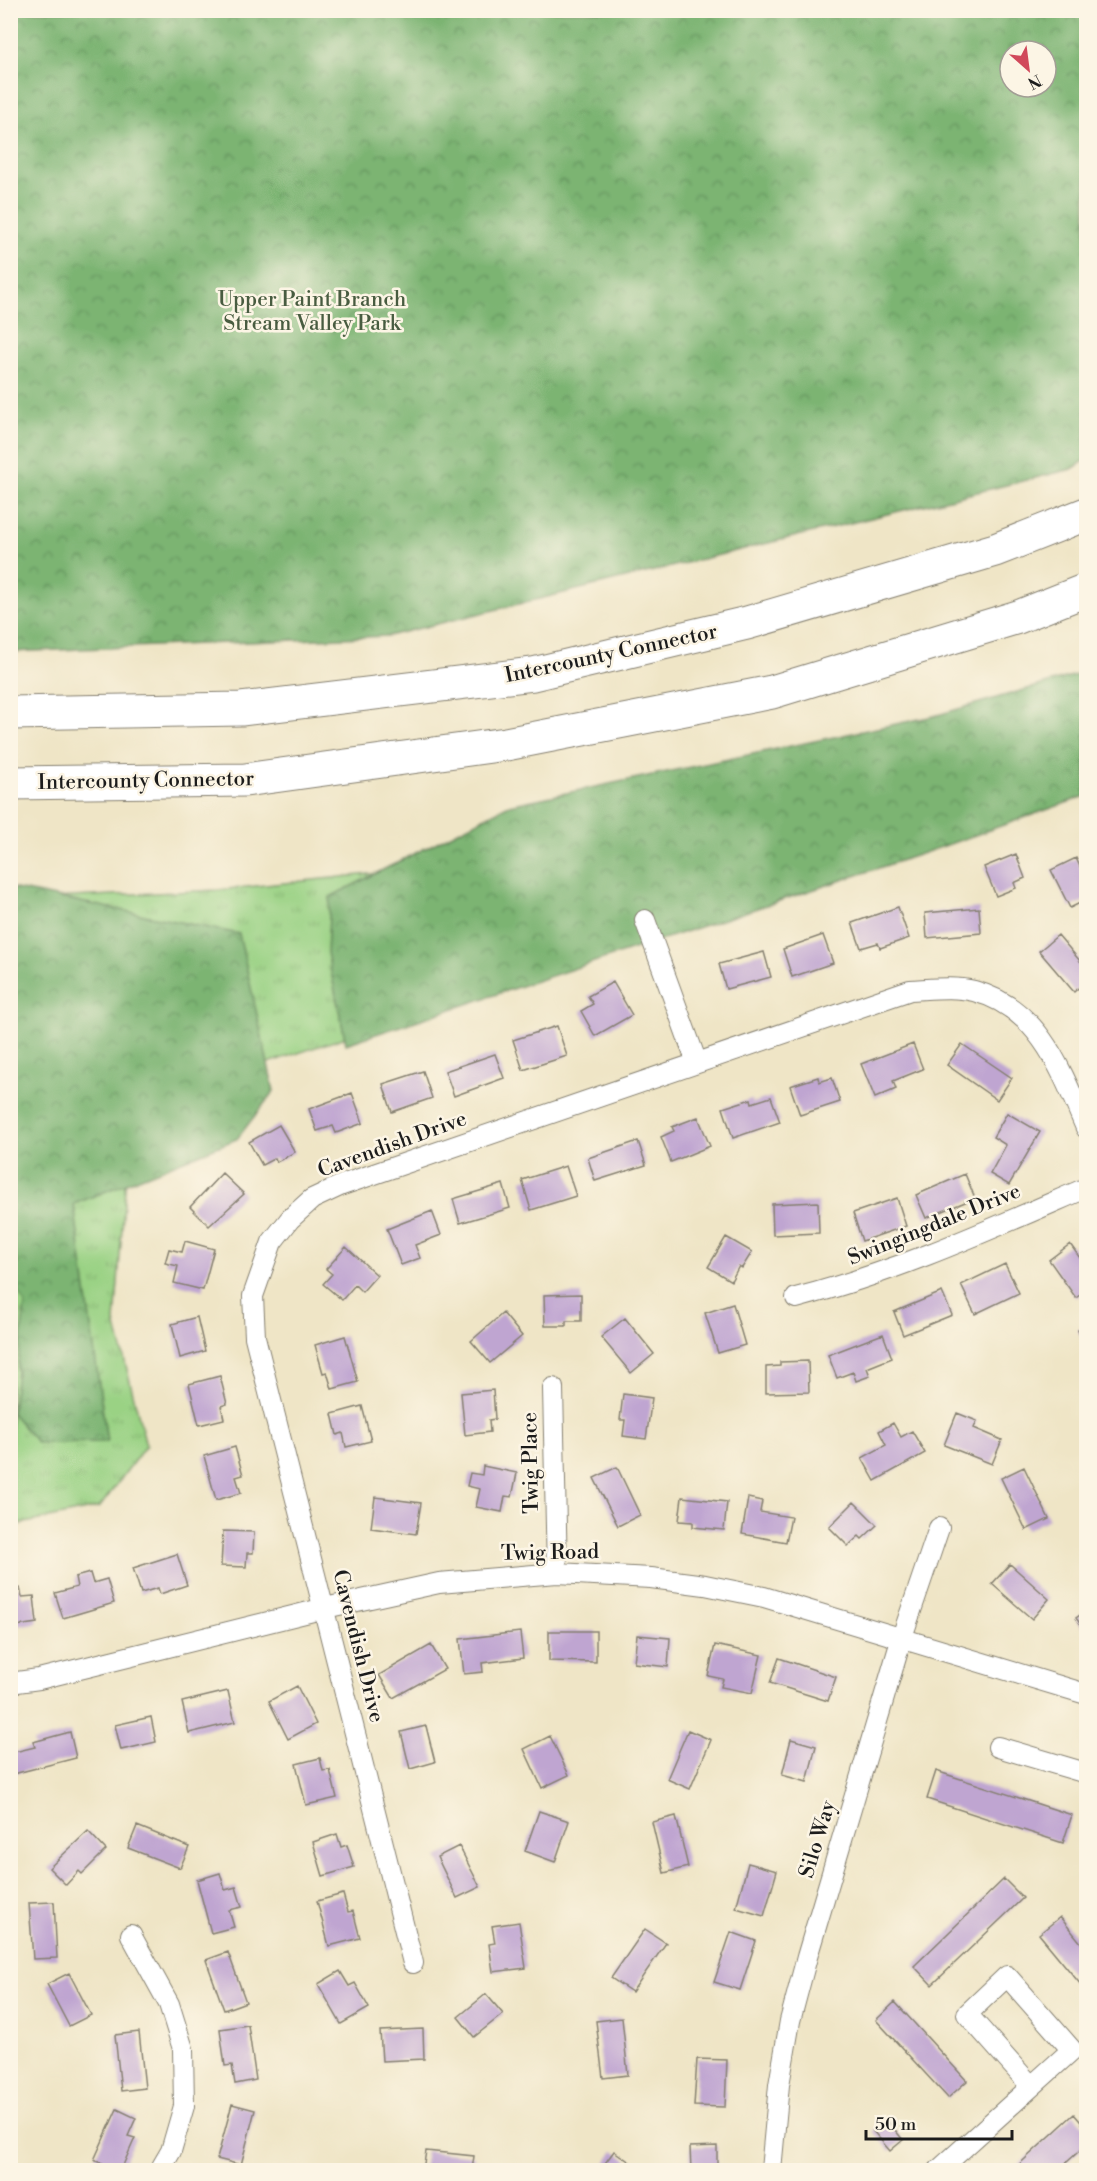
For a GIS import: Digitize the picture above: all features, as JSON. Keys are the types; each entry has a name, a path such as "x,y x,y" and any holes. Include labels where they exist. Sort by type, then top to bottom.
{"highway":[{"name":"Intercounty Connector","path":"10,713 241,710 533,674 747,623 995,550 1086,514"},
{"name":"Intercounty Connector","path":"10,783 244,780 506,744 772,692 1018,617 1086,590"}],"street":[{"path":"645,920 697,1063"},
{"name":"Cavendish Drive","path":"413,1963 255,1337 254,1296 272,1242 290,1219 312,1199 342,1185 910,990 944,988 974,991 1002,1003 1028,1021 1058,1062 1086,1128"},
{"name":"Swingingdale Drive","path":"796,1298 842,1286 918,1259 1086,1188"},
{"name":"Twig Place","path":"553,1388 557,1573"},
{"name":"Silo Way","path":"771,2170 779,2085 790,2021 902,1637 939,1528"},
{"name":"Twig Road","path":"10,1683 39,1679 325,1608 439,1583 557,1573 651,1578 705,1585 764,1597 1086,1694"},
{"path":"998,1747 1086,1773"},
{"path":"131,1935 169,2004 183,2049 184,2106 171,2151 160,2170"},
{"path":"939,2170 1072,2050 1007,1976 967,2014 1032,2086"}],"green space":[{"name":"Upper Paint Branch Stream Valley Park","path":"10,11 1086,11 1086,460 1072,469 388,636 11,652"},
{"path":"1086,672 1086,796 924,853 346,1044 327,953 330,897 509,805 934,716"},
{"path":"398,871 630,942 131,1109 115,1322 146,1445 100,1507 11,1526 10,900 218,890"},
{"path":"11,888 239,934 274,1091 237,1139 74,1204 107,1442 37,1443 12,1413 25,1304 10,1276"}],"building":[{"path":"1016,854 1025,878 1014,883 1016,888 996,896 984,867"},
{"path":"1076,858 1086,880 1086,900 1070,908 1051,870"},
{"path":"898,907 909,938 880,948 878,943 861,948 852,923"},
{"path":"979,908 981,933 927,938 925,913"},
{"path":"823,935 833,963 792,977 783,949"},
{"path":"1058,935 1086,968 1086,981 1074,992 1039,951"},
{"path":"764,952 771,977 726,989 719,964"},
{"path":"613,982 632,1015 595,1036 581,1011 593,1004 588,996"},
{"path":"557,1026 567,1056 523,1070 513,1040"},
{"path":"913,1044 923,1069 893,1081 896,1089 875,1098 861,1064"},
{"path":"962,1044 1012,1078 997,1100 947,1065"},
{"path":"495,1054 504,1078 454,1096 445,1071"},
{"path":"423,1071 432,1098 392,1112 383,1084"},
{"path":"818,1077 819,1082 832,1078 840,1102 800,1115 790,1086"},
{"path":"352,1093 363,1123 336,1133 333,1126 317,1131 309,1109"},
{"path":"771,1097 780,1122 733,1138 723,1108 751,1099 752,1103"},
{"path":"1007,1113 1040,1132 1009,1185 990,1174 1006,1145 993,1137"},
{"path":"698,1117 710,1146 671,1162 661,1137 674,1131 672,1127"},
{"path":"279,1125 295,1152 277,1162 275,1158 262,1165 249,1142"},
{"path":"638,1141 646,1165 595,1181 588,1158"},
{"path":"566,1166 576,1196 531,1210 522,1180"},
{"path":"222,1173 244,1194 209,1226 190,1207"},
{"path":"965,1174 975,1198 926,1218 916,1195"},
{"path":"503,1184 510,1208 460,1223 453,1199"},
{"path":"897,1198 906,1226 862,1241 853,1213"},
{"path":"818,1202 819,1233 773,1235 772,1204"},
{"path":"432,1211 441,1235 415,1245 420,1258 401,1265 387,1229"},
{"path":"726,1237 752,1252 742,1268 739,1266 731,1281 708,1267"},
{"path":"185,1241 214,1249 203,1290 174,1283 178,1266 165,1263 169,1249 182,1252"},
{"path":"1070,1244 1080,1258 1085,1255 1086,1258 1086,1290 1076,1298 1049,1260"},
{"path":"346,1247 377,1275 362,1292 355,1285 342,1300 323,1284 332,1274 326,1269"},
{"path":"1005,1264 1019,1293 975,1314 961,1285"},
{"path":"942,1292 952,1315 903,1335 894,1312"},
{"path":"581,1294 581,1321 566,1321 566,1326 545,1326 544,1295"},
{"path":"733,1304 745,1345 718,1353 705,1313"},
{"path":"503,1313 522,1336 490,1363 471,1341"},
{"path":"197,1317 205,1351 180,1358 172,1324"},
{"path":"625,1318 654,1354 631,1373 601,1337"},
{"path":"1086,1326 1086,1350 1078,1330"},
{"path":"883,1334 892,1358 867,1368 870,1376 856,1381 853,1372 837,1378 828,1355"},
{"path":"345,1336 358,1382 332,1389 327,1372 323,1373 315,1345"},
{"path":"808,1361 809,1392 766,1393 766,1367 780,1366 780,1362"},
{"path":"220,1376 227,1404 221,1406 224,1419 199,1425 189,1384"},
{"path":"493,1390 495,1419 489,1420 490,1432 465,1435 461,1393"},
{"path":"623,1394 652,1398 646,1439 623,1436 625,1420 620,1420"},
{"path":"362,1406 371,1441 346,1447 343,1433 337,1435 332,1414"},
{"path":"957,1413 977,1421 974,1428 1002,1440 992,1464 944,1445"},
{"path":"893,1423 901,1437 912,1431 925,1453 875,1481 862,1458 886,1445 879,1431"},
{"path":"235,1447 243,1475 236,1477 241,1493 216,1500 204,1456"},
{"path":"483,1466 517,1473 512,1497 505,1496 502,1512 476,1507 480,1489 467,1486 470,1473 482,1475"},
{"path":"617,1467 640,1515 618,1526 594,1478"},
{"path":"1024,1467 1049,1519 1026,1530 1001,1478"},
{"path":"375,1497 421,1503 416,1534 371,1528"},
{"path":"682,1497 727,1502 724,1530 693,1527 693,1522 679,1521"},
{"path":"748,1498 762,1501 760,1512 791,1517 786,1542 742,1534"},
{"path":"854,1502 877,1525 862,1539 859,1536 848,1546 829,1527"},
{"path":"223,1531 254,1532 253,1553 247,1553 246,1567 221,1566"},
{"path":"177,1554 187,1585 160,1594 158,1588 141,1593 133,1568"},
{"path":"1010,1564 1049,1599 1032,1619 992,1584"},
{"path":"90,1573 93,1583 107,1579 114,1603 63,1618 55,1593 77,1587 75,1577"},
{"path":"20,1588 22,1597 34,1596 37,1623 10,1627 10,1589"},
{"path":"1086,1611 1086,1632 1076,1618"},
{"path":"549,1631 596,1631 596,1662 549,1661"},
{"path":"520,1632 523,1658 482,1663 483,1672 464,1674 460,1639"},
{"path":"637,1635 670,1638 668,1667 634,1663"},
{"path":"431,1645 445,1669 393,1698 379,1675"},
{"path":"715,1645 761,1655 752,1693 721,1687 723,1679 708,1676"},
{"path":"779,1658 836,1677 828,1701 770,1683"},
{"path":"297,1686 316,1724 288,1739 269,1701"},
{"path":"228,1691 235,1722 189,1733 182,1702"},
{"path":"151,1717 156,1742 121,1750 115,1725"},
{"path":"426,1726 435,1762 410,1769 401,1732"},
{"path":"688,1730 711,1740 690,1789 667,1779"},
{"path":"70,1732 76,1758 13,1774 10,1753 35,1747 33,1742"},
{"path":"550,1736 569,1775 542,1788 524,1749"},
{"path":"791,1739 816,1746 807,1782 782,1775"},
{"path":"320,1758 323,1771 330,1770 337,1798 306,1805 296,1764"},
{"path":"936,1771 1072,1815 1063,1843 927,1799"},
{"path":"539,1811 569,1821 555,1862 525,1851"},
{"path":"676,1816 688,1867 664,1873 652,1822"},
{"path":"137,1826 189,1847 180,1868 128,1848"},
{"path":"88,1831 106,1850 82,1874 79,1871 66,1885 49,1868"},
{"path":"337,1834 341,1847 347,1845 354,1867 323,1876 313,1842"},
{"path":"459,1846 480,1887 457,1898 437,1857"},
{"path":"748,1863 777,1871 764,1916 736,1908"},
{"path":"220,1873 225,1890 236,1887 242,1907 229,1910 234,1927 211,1933 197,1880"},
{"path":"1004,1879 1023,1898 932,1985 914,1966"},
{"path":"343,1894 348,1912 353,1911 360,1938 329,1946 317,1901"},
{"path":"54,1902 57,1958 33,1959 29,1903"},
{"path":"1060,1917 1086,1949 1086,1991 1039,1934"},
{"path":"519,1922 526,1968 493,1972 489,1944 495,1943 492,1926"},
{"path":"645,1929 666,1943 632,1992 611,1978"},
{"path":"731,1932 756,1941 740,1990 714,1982"},
{"path":"228,1952 246,2002 224,2010 206,1960"},
{"path":"340,1971 349,1986 355,1983 369,2008 341,2024 318,1984"},
{"path":"69,1973 91,2015 69,2026 47,1984"},
{"path":"486,1994 503,2014 474,2037 458,2017"},
{"path":"895,2002 967,2081 948,2098 876,2020"},
{"path":"622,2018 628,2075 603,2078 596,2021"},
{"path":"248,2025 256,2080 235,2084 232,2065 225,2066 220,2029"},
{"path":"423,2029 424,2059 382,2061 380,2031"},
{"path":"139,2032 145,2088 121,2091 115,2035"},
{"path":"697,2059 727,2060 725,2107 694,2106"},
{"path":"232,2104 255,2110 241,2165 217,2159"},
{"path":"117,2109 136,2118 128,2136 135,2138 121,2170 94,2160"},
{"path":"1074,2114 1086,2128 1086,2145 1058,2170 1013,2170"},
{"path":"887,2120 903,2140 890,2151 873,2131"},
{"path":"717,2146 717,2170 691,2170 690,2147"},
{"path":"426,2151 474,2156 472,2170 423,2170"},
{"path":"614,2151 634,2165 630,2170 600,2170"}]}
